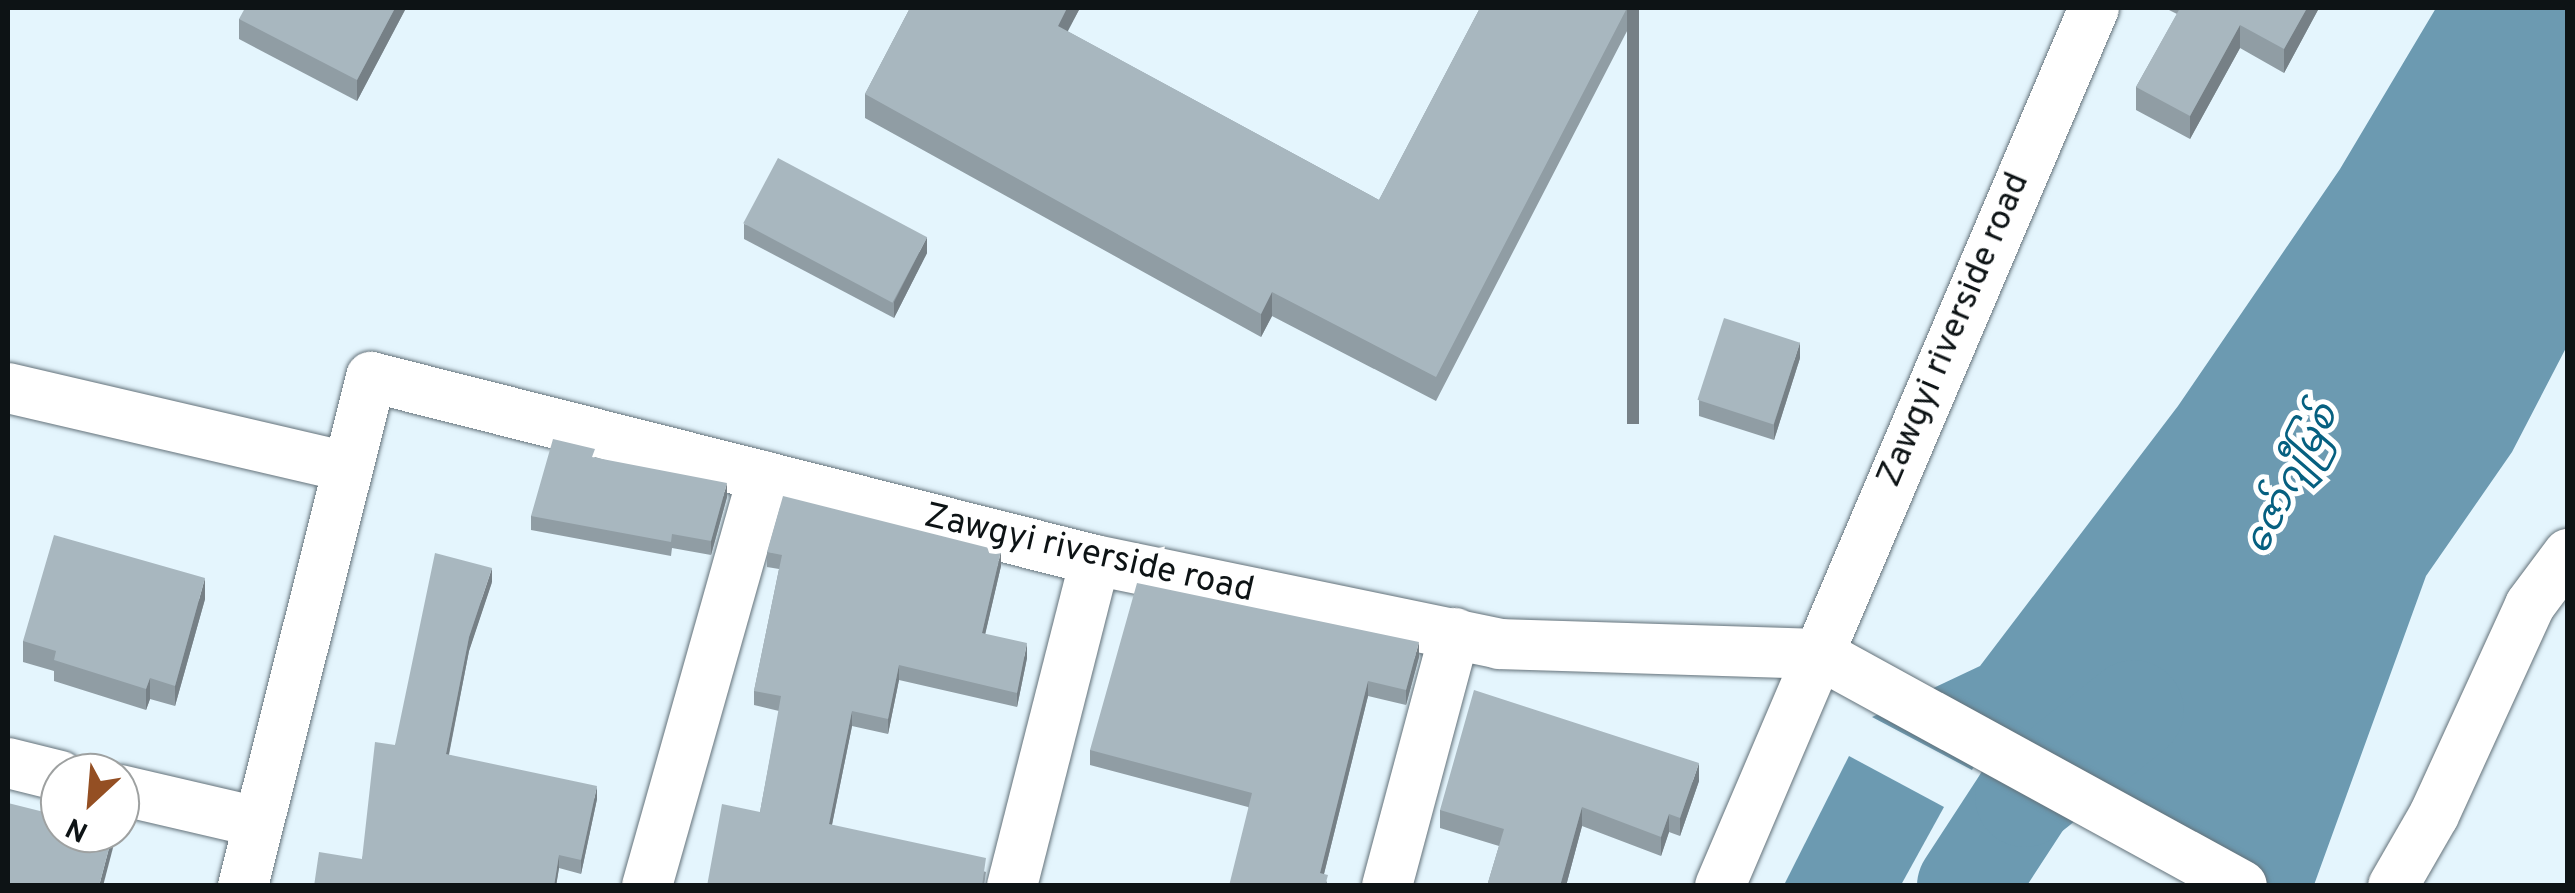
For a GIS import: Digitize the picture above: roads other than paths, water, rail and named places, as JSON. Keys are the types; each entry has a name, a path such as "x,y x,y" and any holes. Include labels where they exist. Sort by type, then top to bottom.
{"street":[{"name":"Zawgyi riverside road","path":"1819,654 2094,8"},
{"name":"Zawgyi riverside road","path":"348,468 371,377 1096,560 1499,644 1819,654 2242,886"},
{"path":"8,388 348,468 242,886"},
{"path":"647,886 763,476"},
{"path":"2393,886 2434,815 2530,605 2568,554"},
{"path":"1012,886 1096,560"},
{"path":"1387,886 1455,634"},
{"path":"1720,886 1819,654"},
{"path":"8,763 40,771"},
{"path":"140,795 258,822"}],"water":[{"path":"2436,8 2567,8 2567,346 2512,452 2426,576 2314,885 2195,885 2079,784 2063,817 1986,777 2003,743 1991,736 1972,770 1872,717 1980,666 2178,406 2340,169"},
{"path":"1849,756 1944,807 1901,885 1784,885"},
{"path":"1958,815 2033,856 2018,885 1920,885"}],"waterway":[{"name":"ဇော်ဂျီမြစ်","path":"1967,886 2025,797 2134,710"}]}
